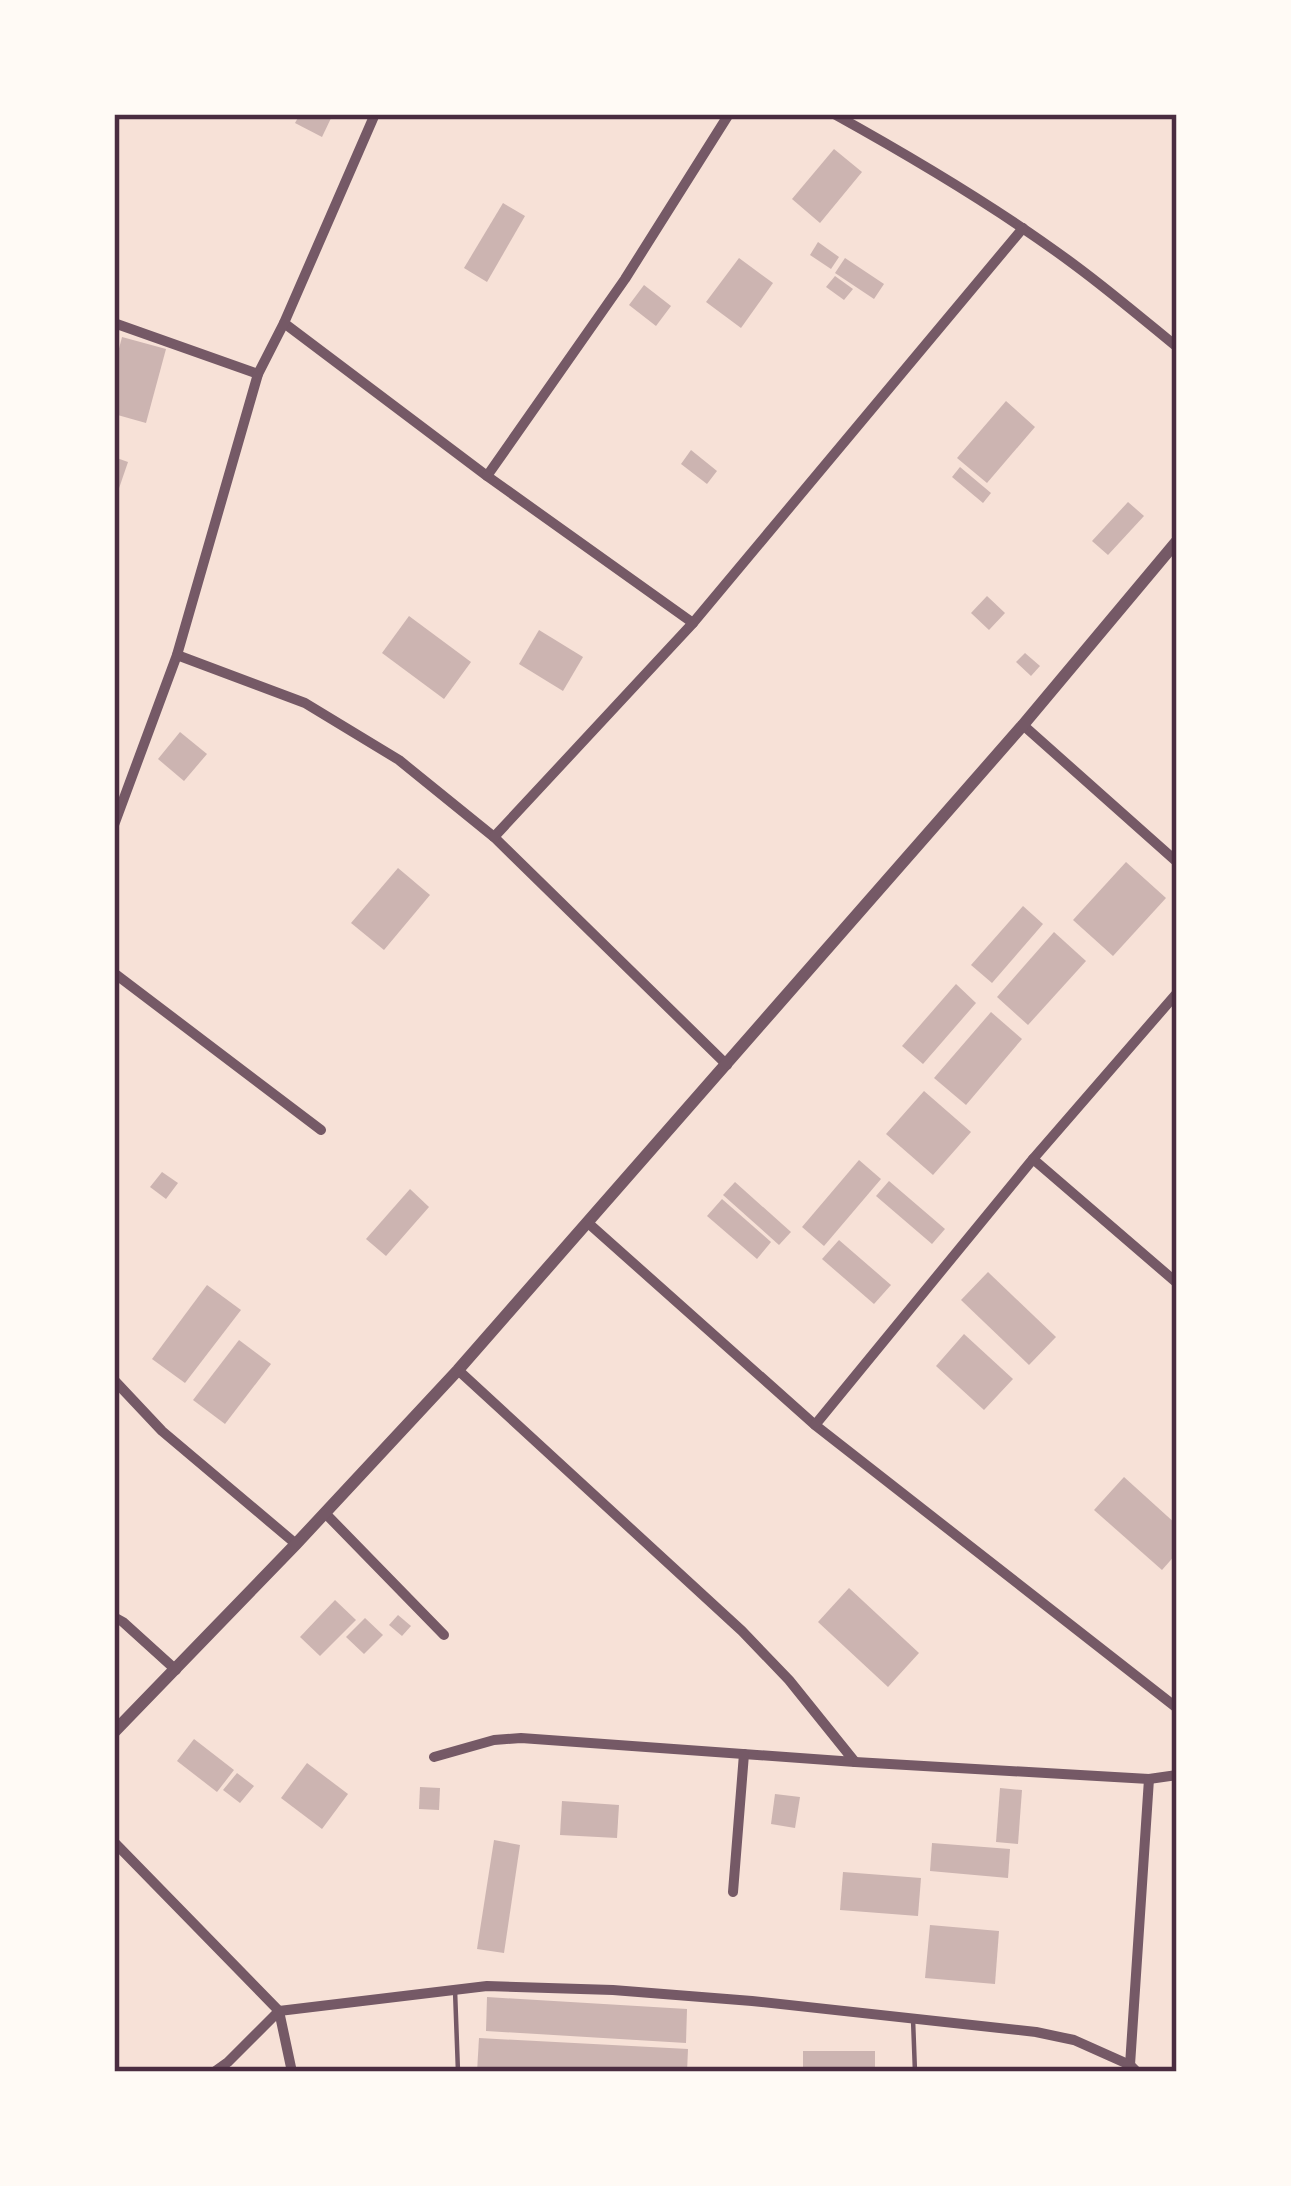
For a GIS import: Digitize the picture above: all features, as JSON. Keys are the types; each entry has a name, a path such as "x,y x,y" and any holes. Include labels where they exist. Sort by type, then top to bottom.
{"street":[{"path":"114,825 177,655 258,374 375,114"},
{"path":"487,476 625,279 729,114"},
{"path":"834,114 919,161 1023,229 1177,347"},
{"path":"494,837 693,623 1023,229"},
{"path":"114,323 258,374"},
{"path":"284,323 693,623"},
{"path":"114,1732 458,1370 1023,725 1177,541"},
{"path":"177,655 305,703 400,760 494,837 727,1065"},
{"path":"1023,725 1177,862"},
{"path":"114,973 321,1130"},
{"path":"815,1425 1177,993"},
{"path":"1034,1159 1177,1283"},
{"path":"586,1222 815,1425 1177,1708"},
{"path":"458,1370 742,1631 855,1762"},
{"path":"114,1380 162,1430 296,1544"},
{"path":"325,1513 444,1635"},
{"path":"114,1617 176,1670"},
{"path":"434,1757 494,1740 520,1738 1149,1779 1177,1775"},
{"path":"733,1892 744,1754"},
{"path":"214,2072 279,2011 488,1985 752,2001 1036,2032 1074,2040 1133,2069 1149,1779"},
{"path":"114,1842 279,2011 292,2072"}],"lane":[{"path":"455,1990 458,2072"},
{"path":"913,2019 915,2072"}],"building":[{"path":"300,114 333,114 322,137 295,123"},
{"path":"834,149 862,172 820,223 792,199"},
{"path":"503,203 525,216 487,282 464,268"},
{"path":"818,242 839,257 831,269 810,255"},
{"path":"739,258 773,283 741,328 706,302"},
{"path":"845,258 884,284 874,299 835,273"},
{"path":"835,276 853,289 844,300 826,287"},
{"path":"644,285 671,306 656,326 629,305"},
{"path":"122,337 166,349 146,423 114,414 114,368"},
{"path":"1006,401 1035,427 987,483 957,458"},
{"path":"691,450 717,471 707,484 681,464"},
{"path":"114,457 128,462 115,500 114,500"},
{"path":"960,467 991,493 983,503 952,477"},
{"path":"1128,502 1144,516 1108,555 1092,541"},
{"path":"987,596 1005,613 989,630 971,613"},
{"path":"409,616 471,662 444,699 382,653"},
{"path":"539,630 583,657 563,691 519,664"},
{"path":"1025,653 1040,666 1031,676 1016,662"},
{"path":"180,732 207,754 184,781 158,759"},
{"path":"1126,862 1166,898 1113,956 1073,920"},
{"path":"398,868 430,895 384,950 351,923"},
{"path":"1023,906 1043,924 992,983 971,965"},
{"path":"1054,932 1086,961 1028,1025 997,997"},
{"path":"956,984 976,1003 923,1064 902,1046"},
{"path":"991,1012 1022,1039 966,1105 934,1078"},
{"path":"924,1091 971,1132 933,1175 886,1134"},
{"path":"859,1160 881,1179 824,1246 802,1227"},
{"path":"162,1172 178,1183 166,1199 150,1187"},
{"path":"889,1181 945,1229 932,1244 876,1196"},
{"path":"735,1182 791,1232 779,1245 723,1195"},
{"path":"410,1189 429,1207 386,1256 366,1239"},
{"path":"722,1199 771,1242 757,1259 707,1216"},
{"path":"839,1240 891,1285 874,1304 822,1259"},
{"path":"988,1272 1056,1337 1029,1365 961,1300"},
{"path":"207,1285 241,1310 185,1383 152,1359"},
{"path":"964,1334 1013,1379 984,1410 936,1366"},
{"path":"239,1340 271,1364 225,1424 193,1400"},
{"path":"1124,1477 1177,1525 1177,1553 1162,1570 1094,1510"},
{"path":"849,1588 919,1653 888,1687 818,1622"},
{"path":"335,1600 356,1620 320,1656 300,1637"},
{"path":"398,1615 411,1626 402,1636 389,1625"},
{"path":"365,1618 383,1635 364,1654 346,1637"},
{"path":"194,1739 234,1770 217,1792 177,1761"},
{"path":"307,1763 348,1794 322,1829 281,1798"},
{"path":"237,1773 254,1786 240,1803 223,1790"},
{"path":"420,1787 440,1788 439,1810 419,1809"},
{"path":"1000,1788 1022,1790 1018,1844 996,1842"},
{"path":"775,1794 800,1797 795,1828 771,1824"},
{"path":"562,1801 619,1805 617,1838 560,1835"},
{"path":"494,1840 520,1845 504,1953 477,1949"},
{"path":"932,1843 1010,1849 1008,1878 930,1871"},
{"path":"843,1872 921,1878 918,1916 840,1910"},
{"path":"930,1925 999,1931 995,1984 925,1978"},
{"path":"487,1997 687,2009 686,2043 486,2031"},
{"path":"479,2038 688,2049 687,2072 477,2072"},
{"path":"803,2051 875,2051 875,2072 803,2072"}]}
